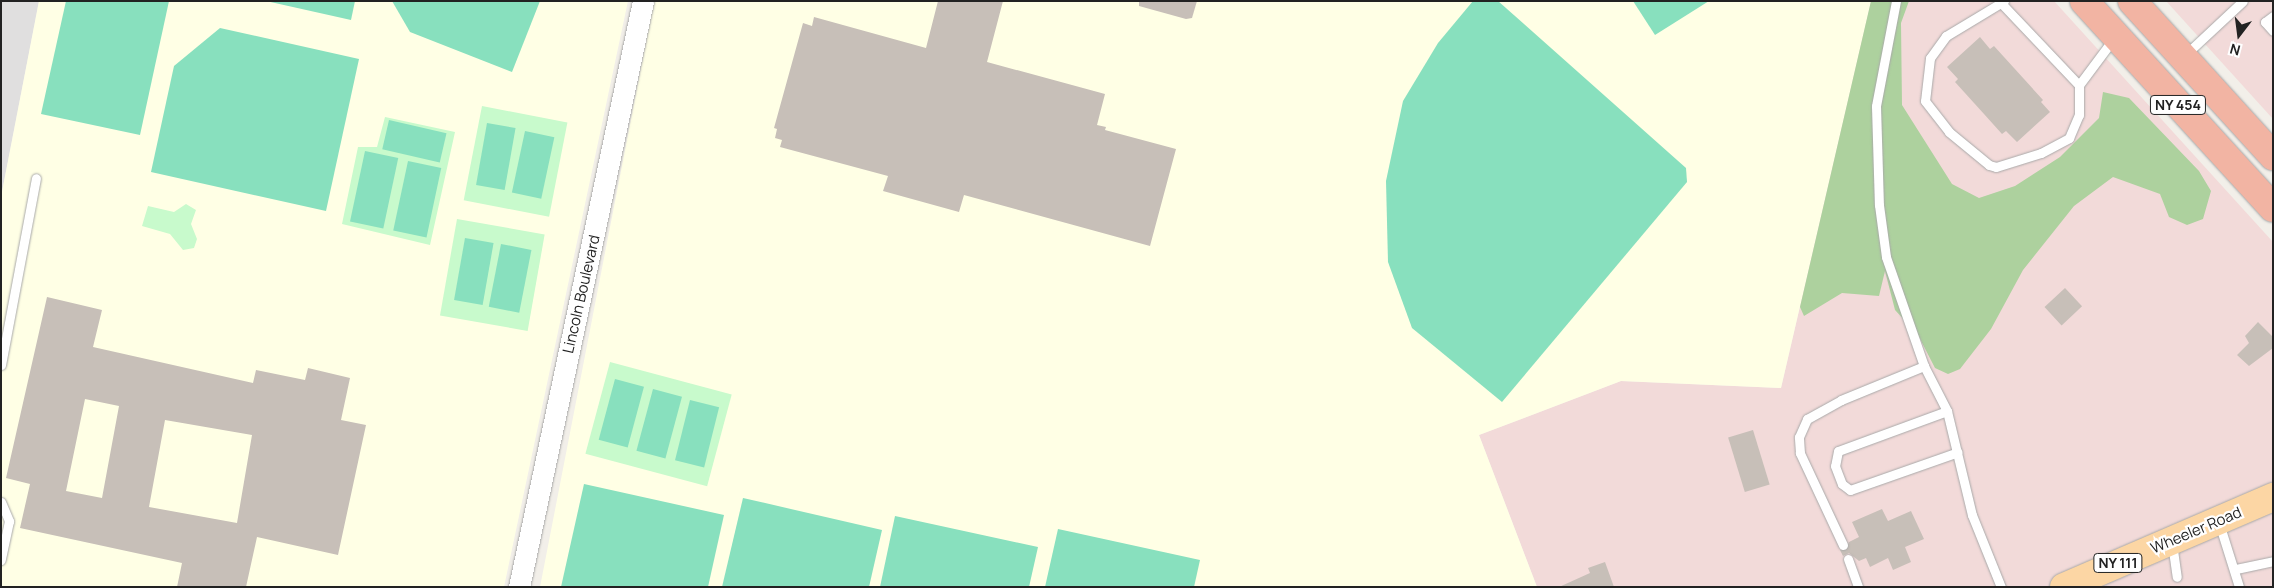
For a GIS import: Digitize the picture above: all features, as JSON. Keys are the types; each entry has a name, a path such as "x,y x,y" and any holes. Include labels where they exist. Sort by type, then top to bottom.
{"highway":[{"name":"NY 454","path":"2084,1 2273,208"},
{"name":"NY 454","path":"2132,1 2273,156"}],"main road":[{"name":"Wheeler Road","path":"2064,587 2273,497"}],"street":[{"name":"Lincoln Boulevard","path":"519,587 642,1"}],"lane":[{"path":"1896,1 1876,106 1879,205 1886,257 1924,366 1947,411 1972,515 2001,587"},
{"path":"2183,56 2243,1"},
{"path":"2079,85 2003,3 1946,36 1930,58 1925,101 1950,132 1989,164 1996,167 2041,153 2069,138 2079,115 2079,85 2116,36"},
{"path":"2273,16 2265,22 2273,31"},
{"path":"1,365 36,178"},
{"path":"1843,545 1800,453 1799,437 1807,419 1841,400 1924,366"},
{"path":"1947,411 1838,451 1835,466 1842,484 1850,490 1958,452"},
{"path":"1,502 9,521 1,560"},
{"path":"2218,521 2236,569 2239,587"},
{"path":"2172,540 2177,577"},
{"path":"1848,559 1858,587"},
{"path":"2236,569 2273,561"}],"shaded area":[{"path":"1,1 39,1 1,197"},
{"path":"39,1 628,1 504,587 1,587 1,197"},
{"path":"654,1 1871,1 1781,388 1621,381 1479,435 1537,587 540,587"},
{"path":"1871,1 2054,1 2273,242 2273,587 1537,587 1479,435 1621,381 1781,388"},
{"path":"2166,1 2273,1 2273,119"}],"green space":[{"path":"66,1 169,1 140,135 41,114"},
{"path":"266,1 355,1 351,20"},
{"path":"392,1 540,1 512,72 410,32"},
{"path":"1473,1 1498,1 1686,168 1687,182 1502,402 1412,328 1388,262 1386,181 1403,101 1438,43"},
{"path":"1633,1 1709,1 1655,35"},
{"path":"1871,1 1909,1 1901,23 1902,105 1952,184 1979,198 2015,186 2060,157 2099,118 2103,92 2129,98 2199,171 2211,191 2203,219 2187,225 2169,217 2160,194 2113,177 2074,206 2023,270 1991,329 1960,369 1948,374 1935,368 1918,335 1895,310 1885,271 1879,296 1842,293 1804,316 1800,307"},
{"path":"220,28 359,59 326,211 151,172 174,66"},
{"path":"482,106 567,123 549,217 464,200"},
{"path":"385,117 455,132 430,245 342,224 358,147 377,147"},
{"path":"389,120 446,133 440,163 382,149"},
{"path":"487,123 516,128 505,190 476,185"},
{"path":"525,131 554,137 541,199 512,193"},
{"path":"365,151 398,158 383,228 350,221"},
{"path":"408,161 441,168 426,238 393,230"},
{"path":"186,204 196,210 191,224 197,239 194,248 183,250 170,234 142,226 148,206 174,212"},
{"path":"457,219 545,234 528,331 440,316"},
{"path":"465,238 494,243 483,305 454,300"},
{"path":"501,244 531,250 519,313 489,307"},
{"path":"610,362 732,395 707,486 585,454"},
{"path":"615,379 644,387 628,448 599,440"},
{"path":"653,389 682,397 665,459 636,451"},
{"path":"690,400 719,407 704,467 675,460"},
{"path":"584,484 724,515 708,587 561,587"},
{"path":"743,498 882,530 869,587 722,587"},
{"path":"895,516 1038,547 1029,587 880,587"},
{"path":"1058,529 1200,560 1194,587 1045,587"}],"building":[{"path":"938,1 1003,1 987,62 1105,94 1097,125 1106,127 1105,130 1176,149 1150,246 964,195 959,212 883,191 888,176 780,147 782,140 775,138 777,129 774,128 803,23 812,26 814,17 926,48"},
{"path":"1139,1 1197,1 1192,18 1186,19 1139,6"},
{"path":"1980,37 1990,49 1994,46 2043,100 2041,102 2050,112 2017,142 2006,131 2002,134 1955,82 1958,79 1947,67"},
{"path":"2065,288 2082,306 2062,325 2045,307"},
{"path":"47,297 102,310 93,347 253,383 256,370 305,380 308,368 350,378 341,420 366,425 338,555 257,537 246,587 177,587 182,563 20,528 30,484 6,478","holes":["85,399 119,406 102,498 66,491","165,420 252,435 237,523 149,507"]},
{"path":"2258,322 2273,337 2273,348 2249,366 2237,355 2249,343 2245,336"},
{"path":"1753,430 1770,485 1745,492 1728,438"},
{"path":"1882,509 1888,521 1911,511 1924,539 1905,547 1911,562 1893,570 1888,558 1870,567 1866,558 1859,561 1849,553 1843,556 1840,550 1846,550 1849,542 1859,537 1852,522"},
{"path":"1605,562 1614,587 1559,587 1590,573 1588,568"}]}
